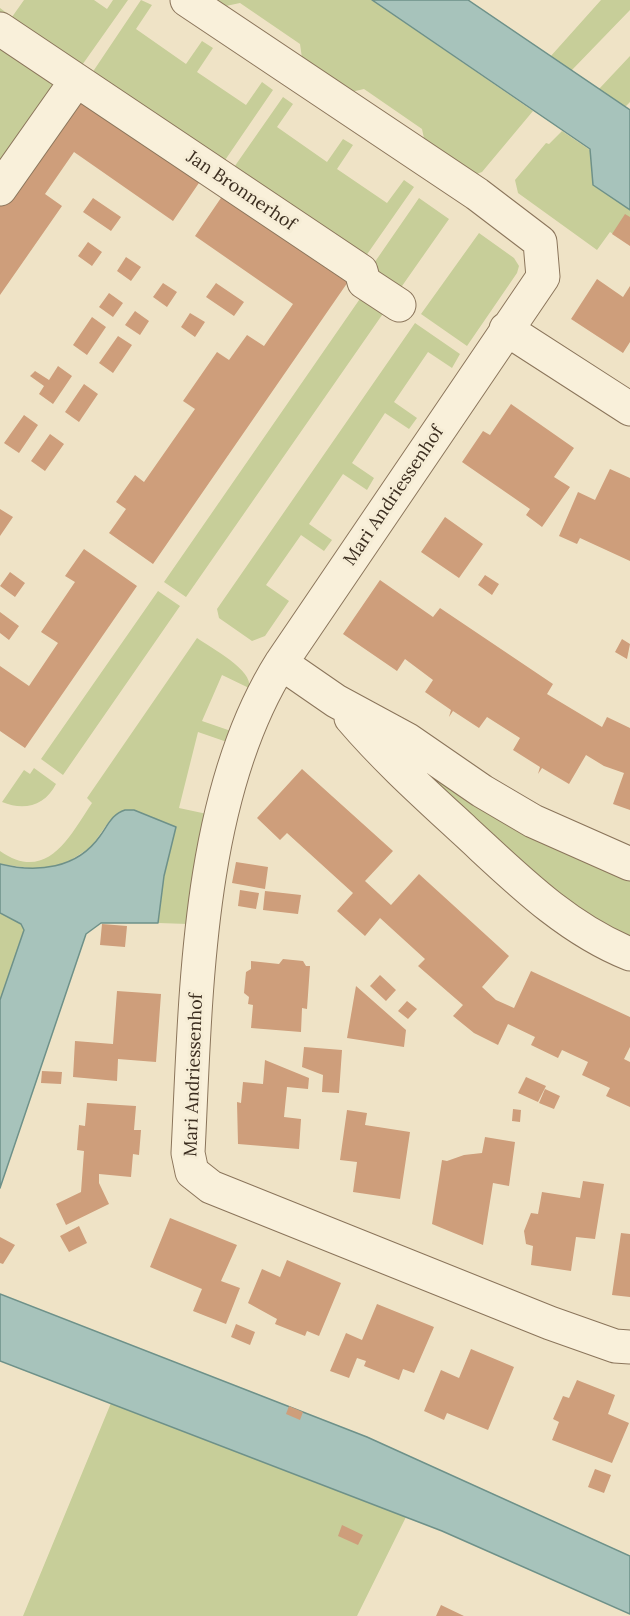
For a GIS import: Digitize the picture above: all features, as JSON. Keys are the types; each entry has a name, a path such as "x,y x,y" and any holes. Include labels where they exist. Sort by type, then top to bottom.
{"street":[{"name":"Mari Andriessenhof","path":"187,0 477,194 540,242 543,277 281,663 254,710 240,746 215,845 200,945 188,1153 192,1172 211,1187 539,1319 615,1346 630,1347"},
{"name":"Jan Bronnerhof","path":"0,29 362,272 364,282 399,305"},
{"path":"0,189 76,81"},
{"path":"506,329 630,409"},
{"path":"281,663 336,701 408,740 482,791 533,821 630,864"},
{"path":"336,701 387,760 519,882 573,922 630,954"}],"green space":[{"path":"24,0 94,0 107,9 113,0 128,0 80,68 0,23 0,8 12,17"},
{"path":"141,0 152,5 136,29 186,64 202,41 213,48 197,72 246,105 262,82 273,90 221,166 90,76"},
{"path":"218,0 372,0 533,111 482,172 474,175 425,143 422,129 364,89 351,92 302,58 300,44 240,3 226,6"},
{"path":"601,0 630,0 630,10 571,71 550,57"},
{"path":"0,36 63,79 0,170"},
{"path":"630,56 630,102 625,107 599,89"},
{"path":"283,97 293,104 277,127 327,162 343,139 353,145 337,169 387,203 404,180 414,187 361,263 230,173"},
{"path":"562,131 590,150 593,185 630,210 630,245 610,232 597,250 518,193 515,180 546,143 549,144"},
{"path":"419,198 449,219 395,296 370,269"},
{"path":"479,233 514,258 519,266 517,273 467,346 421,314"},
{"path":"366,290 389,305 186,597 164,582"},
{"path":"415,323 460,354 452,368 428,352 394,402 417,418 409,429 385,413 352,463 374,478 367,490 343,474 309,524 332,540 324,551 301,535 266,585 289,601 265,636 252,641 219,618 217,609"},
{"path":"158,591 180,606 63,775 41,759"},
{"path":"197,638 238,667 249,681 249,688 222,675 202,721 231,731 227,742 198,732 179,808 207,814 188,924 158,923 164,876 148,816 134,810 110,820 91,847 63,865 37,869 0,864 0,851 17,860 31,862 44,859 66,841 92,803 87,798"},
{"path":"395,745 630,873 630,945 563,907"},
{"path":"34,768 56,784 46,797 40,802 26,806 2,802 24,770 30,774"},
{"path":"0,913 22,924 24,930 0,1000"},
{"path":"111,1403 406,1517 357,1616 23,1616"}],"water":[{"path":"372,0 468,0 630,110 630,210 593,185 590,149"},
{"path":"125,810 134,810 176,827 164,876 158,923 101,923 86,934 0,1188 0,1000 24,930 21,924 0,913 0,864 42,868 68,862 91,847 113,817"},
{"path":"0,1294 367,1437 630,1556 630,1614 442,1531 0,1361"}],"building":[{"path":"78,91 203,177 173,221 74,152 45,194 62,206 0,295 0,202"},
{"path":"225,192 350,279 153,564 109,533 126,509 116,502 135,475 144,482 195,409 183,401 217,352 229,360 247,335 264,346 293,304 195,236"},
{"path":"93,198 121,217 111,231 83,212"},
{"path":"625,214 630,217 630,246 612,234"},
{"path":"88,242 102,252 92,266 78,256"},
{"path":"126,257 141,267 131,281 117,271"},
{"path":"597,279 623,297 630,286 630,342 623,353 571,319"},
{"path":"163,283 177,292 167,307 153,297"},
{"path":"216,283 244,302 234,316 206,297"},
{"path":"109,293 123,303 113,317 99,307"},
{"path":"135,311 149,321 140,335 125,325"},
{"path":"190,313 205,322 195,337 181,327"},
{"path":"92,317 106,327 87,355 73,345"},
{"path":"118,336 132,345 113,373 99,363"},
{"path":"58,366 72,376 53,404 39,394 44,386 30,376 35,371 49,380"},
{"path":"84,384 98,394 79,422 65,412"},
{"path":"511,404 574,448 554,477 570,487 542,527 526,515 530,509 462,462 483,431 490,435"},
{"path":"24,415 38,425 19,453 4,443"},
{"path":"50,434 64,444 45,471 31,461"},
{"path":"610,469 630,478 630,561 580,538 577,544 559,536 578,492 595,500"},
{"path":"0,509 13,517 0,536"},
{"path":"445,517 483,544 459,578 421,552"},
{"path":"84,549 137,586 25,748 0,731 0,666 29,686 58,643 41,632 75,582 65,576"},
{"path":"10,572 25,583 15,597 0,586"},
{"path":"485,575 499,584 492,595 478,585"},
{"path":"380,580 433,617 440,608 553,684 547,694 602,727 607,717 630,728 630,810 613,804 624,773 604,766 586,755 569,784 542,768 538,774 540,767 513,750 520,738 487,717 479,728 453,711 449,717 451,710 425,692 433,680 405,659 397,671 343,634"},
{"path":"0,612 19,626 9,640 0,633"},
{"path":"622,639 630,644 627,659 615,652"},
{"path":"302,769 393,851 365,881 391,905 419,874 509,956 482,987 496,1000 514,1008 531,971 630,1017 630,1047 624,1059 630,1062 630,1107 606,1096 610,1088 582,1075 588,1062 562,1050 558,1058 531,1045 535,1037 508,1024 498,1045 474,1033 453,1016 463,1005 418,966 425,959 380,918 365,936 337,911 353,893 287,833 280,840 257,818"},
{"path":"236,862 268,867 265,889 232,883"},
{"path":"240,890 259,893 256,909 238,906"},
{"path":"265,891 301,895 298,914 263,910"},
{"path":"102,924 127,926 125,947 100,945"},
{"path":"283,959 303,961 306,966 310,966 307,1009 302,1008 301,1032 251,1028 253,1005 248,1004 249,997 244,993 246,972 251,969 251,961 279,964"},
{"path":"380,975 396,990 386,1001 370,986"},
{"path":"356,986 406,1030 404,1047 347,1038"},
{"path":"117,991 161,994 156,1062 118,1059 117,1081 73,1077 75,1041 113,1044"},
{"path":"407,1001 417,1009 408,1019 398,1011"},
{"path":"304,1047 342,1050 339,1093 322,1092 323,1075 302,1067"},
{"path":"265,1060 309,1078 308,1089 287,1087 284,1117 301,1119 299,1149 238,1144 237,1102 241,1103 243,1082 263,1084"},
{"path":"42,1071 62,1072 61,1084 41,1083"},
{"path":"526,1077 546,1086 538,1102 518,1093"},
{"path":"545,1089 560,1096 554,1109 539,1103"},
{"path":"87,1103 136,1106 134,1130 141,1130 139,1155 133,1154 131,1177 99,1174 99,1183 109,1204 66,1225 56,1204 81,1192 84,1151 77,1150 79,1125 85,1126"},
{"path":"513,1109 521,1110 520,1122 512,1121"},
{"path":"347,1110 367,1113 365,1125 410,1132 400,1199 353,1192 357,1162 340,1160"},
{"path":"485,1137 515,1142 509,1186 493,1183 483,1245 432,1224 442,1160 447,1161 464,1155 482,1153"},
{"path":"583,1181 604,1184 595,1239 576,1237 571,1271 531,1265 533,1246 526,1244 524,1231 531,1213 538,1214 542,1192 580,1198"},
{"path":"170,1218 237,1245 221,1281 240,1288 226,1324 193,1311 202,1289 150,1267"},
{"path":"79,1226 87,1243 69,1252 60,1236"},
{"path":"621,1233 630,1234 630,1297 612,1295"},
{"path":"0,1237 15,1245 3,1264 0,1263"},
{"path":"287,1260 341,1283 319,1336 307,1331 305,1336 275,1324 277,1319 248,1303 262,1269 280,1277"},
{"path":"377,1304 434,1327 414,1373 403,1369 399,1380 364,1366 366,1361 357,1358 349,1378 330,1371 346,1333 362,1340"},
{"path":"236,1324 255,1332 250,1345 231,1337"},
{"path":"471,1349 514,1367 488,1430 447,1413 444,1420 424,1411 441,1370 459,1378"},
{"path":"577,1380 615,1395 608,1414 629,1423 612,1463 552,1440 559,1422 553,1419 563,1396 569,1398"},
{"path":"289,1406 303,1412 300,1420 286,1414"},
{"path":"595,1469 611,1475 604,1493 588,1487"},
{"path":"342,1525 363,1535 358,1545 338,1536"},
{"path":"441,1605 464,1616 436,1616"}]}
